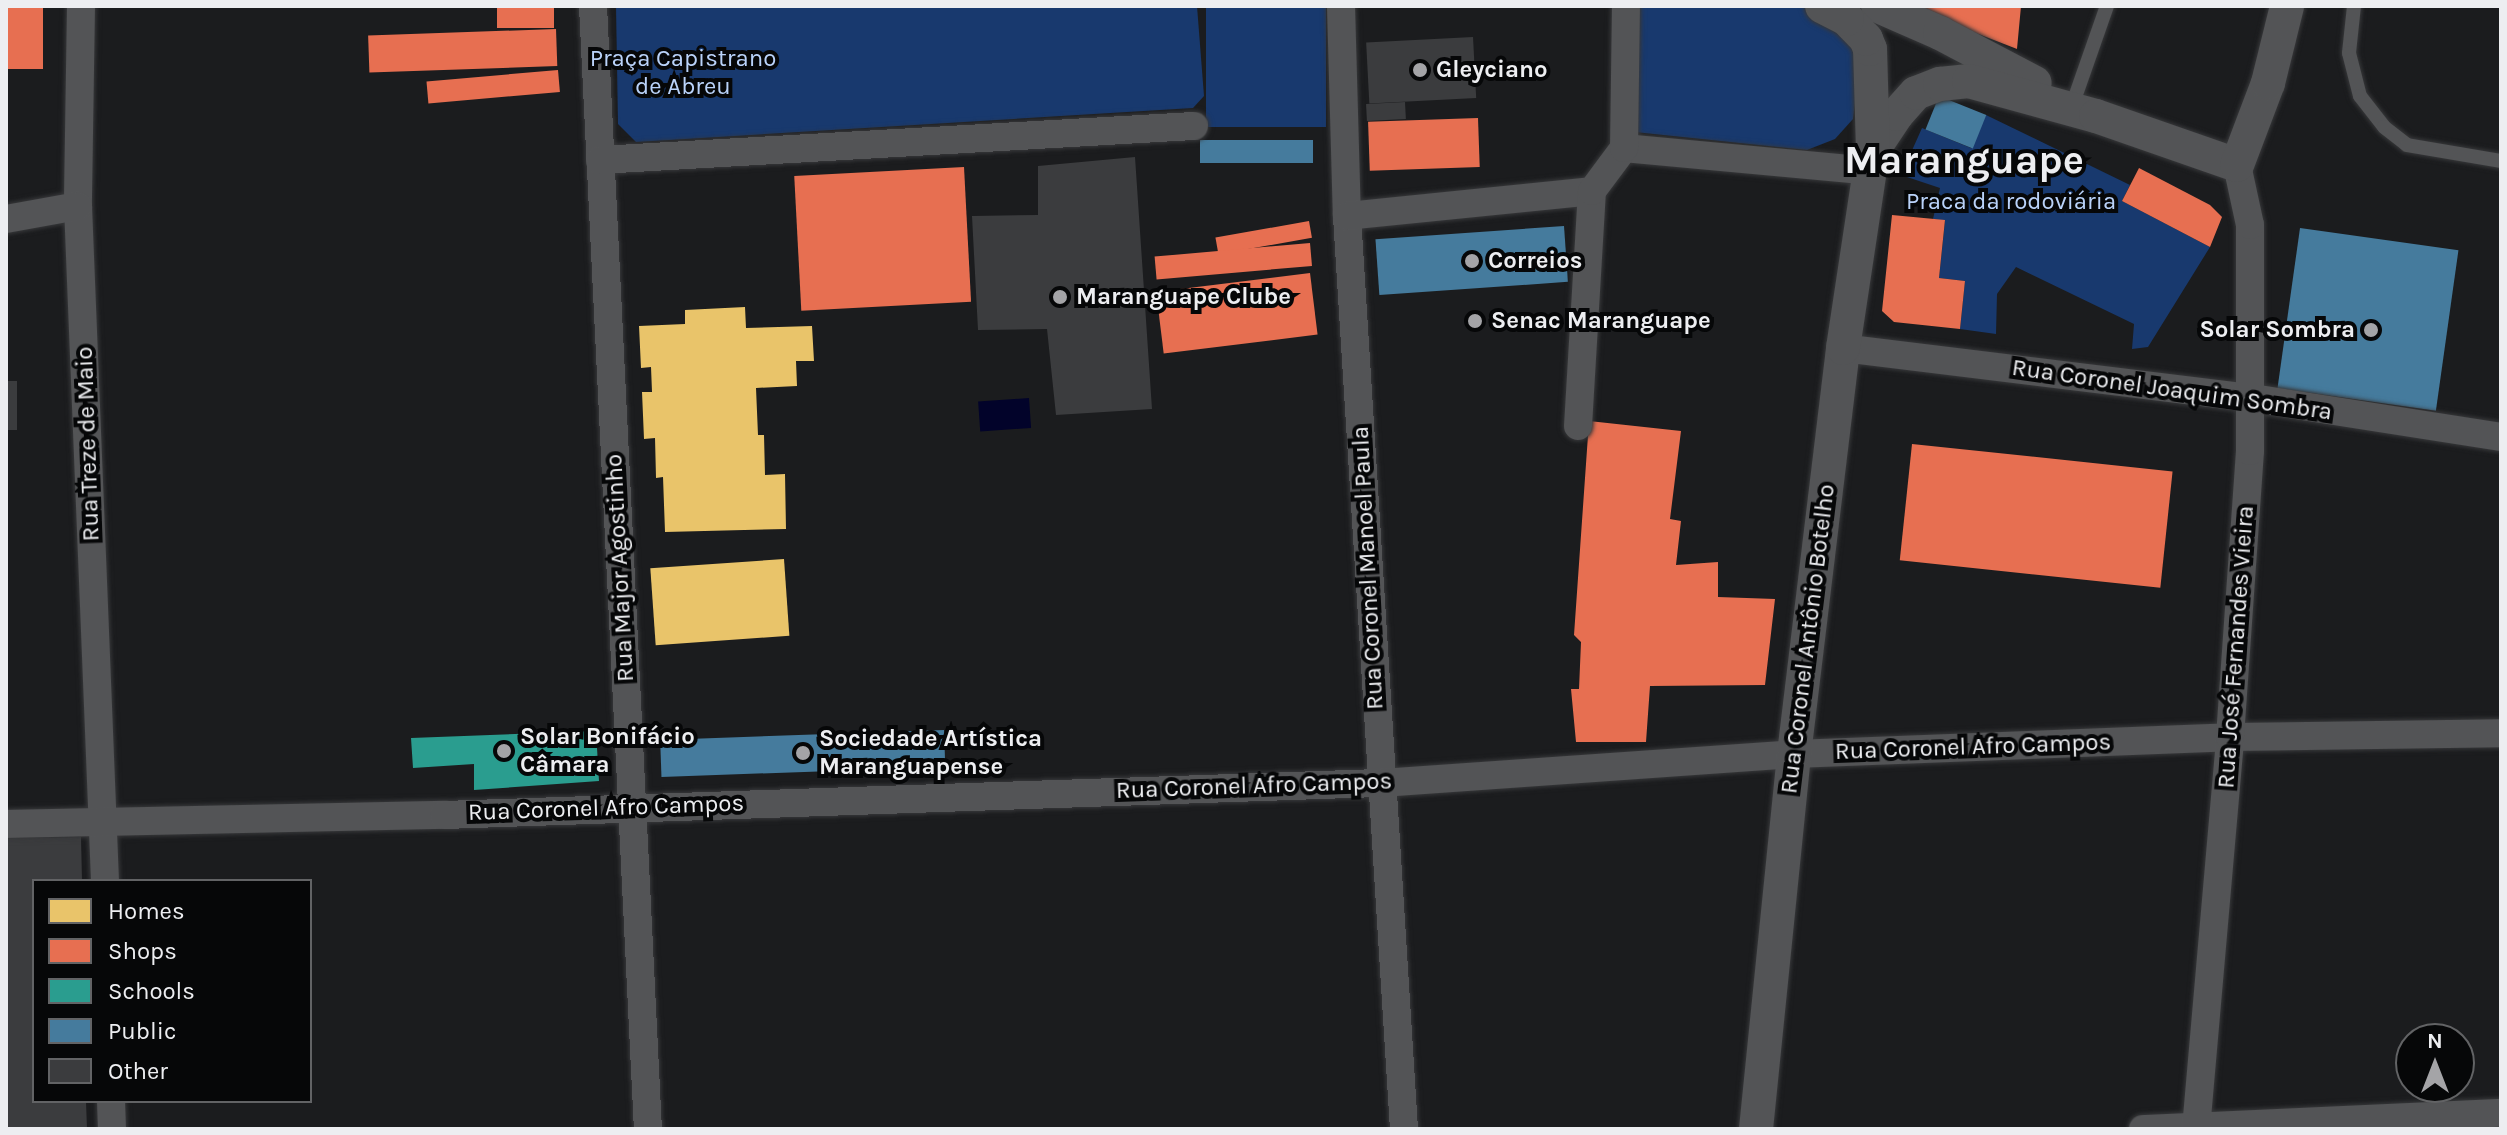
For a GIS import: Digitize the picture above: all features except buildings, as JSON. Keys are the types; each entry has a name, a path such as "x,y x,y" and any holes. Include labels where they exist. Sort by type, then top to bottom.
{"street":[{"name":"Rua Treze de Maio","path":"81,6 78,206 105,879"},
{"name":"Rua Major Agostinho","path":"593,6 648,1129"},
{"name":"Rua Coronel Manoel Paula","path":"1341,6 1347,216 1404,1129"},
{"path":"1578,426 1592,191 1624,148 1626,6"},
{"name":"Rua Coronel Antônio Botelho","path":"1756,1129 1794,754 1843,348 1871,160 1870,49 1866,39 1847,19 1822,6"},
{"path":"1878,6 1940,33 2084,110 2237,165 2268,83 2287,6"},
{"name":"Rua Coronel Antônio Botelho","path":"1871,160 1897,114 1916,93 1940,84 1969,81 2084,110"},
{"path":"600,160 1194,126"},
{"path":"1624,148 1871,160"},
{"name":"Rua José Fernandes Vieira","path":"2196,1128 2230,737 2252,398 2250,225 2237,165"},
{"path":"1347,216 1592,191"},
{"path":"6,219 78,206"},
{"name":"Rua Coronel Joaquim Sombra","path":"1843,348 2252,398 2501,437"},
{"name":"Rua Coronel Afro Campos","path":"6,824 444,815 631,806 1381,783 1794,754 2230,737 2501,733"},
{"path":"111,1103 112,1129"},
{"path":"2143,1129 2501,1113"}],"lane":[{"path":"2084,110 2107,6"},
{"path":"2354,6 2349,53 2360,96 2384,127 2407,145 2501,161"}],"green space":[{"name":"Praça Capistrano de Abreu","path":"616,6 1197,6 1204,96 1193,108 636,142 618,124"},
{"path":"1206,6 1326,6 1326,127 1206,127"},
{"path":"1626,6 1801,6 1835,24 1860,61 1853,119 1835,139 1807,150 1625,131"},
{"name":"Praca da rodoviária","path":"1986,115 2130,185 2122,201 2210,247 2148,347 2132,349 2134,324 2016,267 1997,294 1996,334 1960,329 1965,281 1939,278 1945,221 1933,219 1940,188 1901,175 1922,128 1971,148"}],"shaded area":[{"path":"1029,398 1031,428 980,431 978,402"}],"place":[{"name":"Gleyciano","path":"1420,70"},
{"name":"Correios","path":"1472,261"},
{"name":"Maranguape Clube","path":"1060,297"},
{"name":"Senac Maranguape","path":"1475,321"},
{"name":"Solar Sombra","path":"2371,330"},
{"name":"Solar Bonifácio Câmara","path":"504,751"},
{"name":"Sociedade Artística Maranguapense","path":"803,753"}],"district":[{"name":"Maranguape","path":"1964,160"}]}
